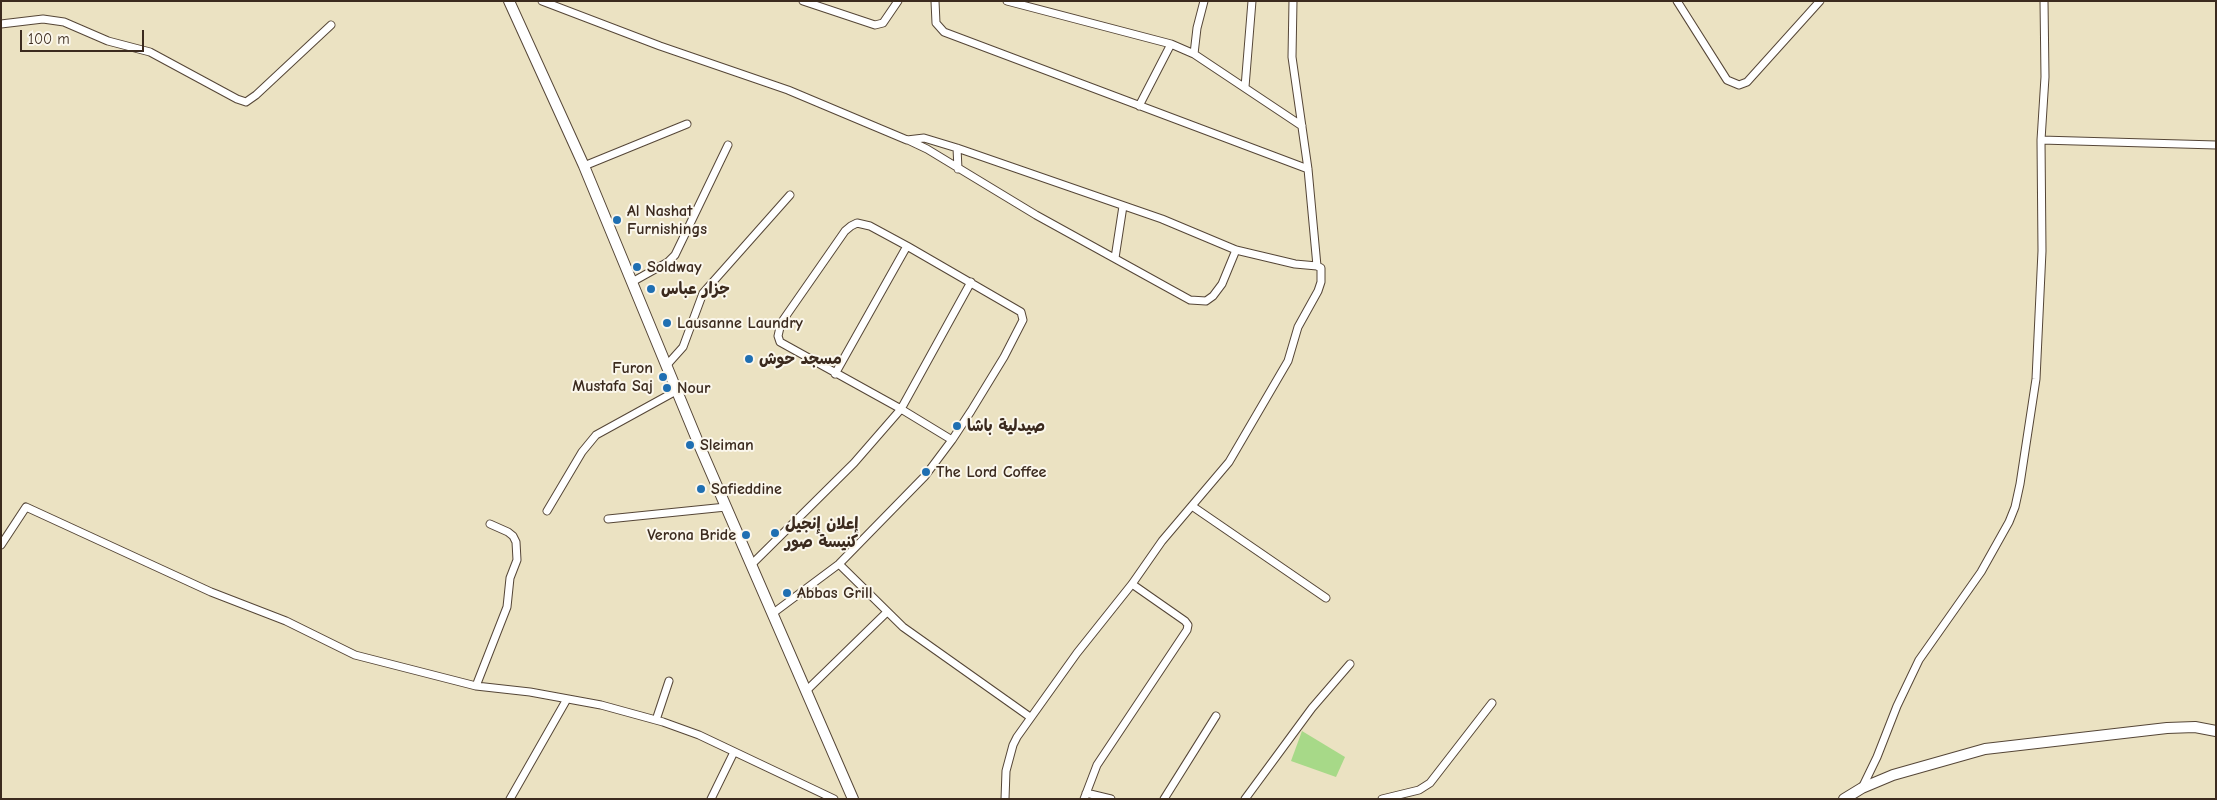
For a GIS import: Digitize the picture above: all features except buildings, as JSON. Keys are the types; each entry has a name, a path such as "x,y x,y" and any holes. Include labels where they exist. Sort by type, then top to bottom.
{"main road":[{"path":"509,1 584,166 676,391 853,799"},
{"path":"1844,799 1862,788 1920,766 1985,749 2167,728 2195,727 2216,731"}],"street":[{"path":"542,1 660,46 788,90 927,149 958,169 1171,291 1198,302 1206,301 1217,292 1236,250"},
{"path":"803,1 875,25 883,23 898,1"},
{"path":"935,1 936,23 944,32 1308,169"},
{"path":"1008,1 1171,44 1194,54 1245,86 1302,126"},
{"path":"1194,54 1197,28 1204,1"},
{"path":"1245,86 1252,1"},
{"path":"1293,1 1292,57 1308,169 1317,266"},
{"path":"1677,1 1727,80 1739,85 1747,82 1820,1"},
{"path":"1862,788 1919,660 1981,572 2009,522 2015,507 2036,379 2042,251 2041,140 2045,76 2044,1"},
{"path":"1,24 43,19 64,22 108,41 150,52 237,100 246,102 256,95 330,25"},
{"path":"1139,106 1171,44"},
{"path":"584,166 687,124"},
{"path":"907,140 924,138 957,148 1162,219 1236,250 1321,268 1321,282 1298,327 1288,361 1229,462 1162,541 1132,584 1077,653 1013,745 1008,758 1005,799"},
{"path":"2041,140 2216,145"},
{"path":"632,282 668,262 675,255 728,146"},
{"path":"957,148 958,169"},
{"path":"666,366 682,347 703,293 790,195"},
{"path":"1115,258 1123,206"},
{"path":"772,614 839,564 920,481 952,440 1004,357 1023,320 1020,312 908,246 863,223 851,226 845,230 781,323 778,336 780,342 901,409 952,440"},
{"path":"835,374 908,246"},
{"path":"752,564 854,462 901,409 971,282"},
{"path":"547,511 582,452 596,435 676,391"},
{"path":"1192,506 1326,598"},
{"path":"1,545 26,507 211,592 286,621 344,650 402,668 476,686 601,705 656,720 699,735 834,799"},
{"path":"608,518 726,507"},
{"path":"476,686 508,607 510,578 518,560 516,542 513,536 490,524"},
{"path":"839,564 887,612 921,642 1030,718"},
{"path":"1111,799 1085,796 1097,765 1187,630 1188,625 1132,584"},
{"path":"806,691 887,612"},
{"path":"1245,799 1312,708 1350,664"},
{"path":"656,720 669,681"},
{"path":"510,799 567,699"},
{"path":"1382,799 1419,790 1430,783 1492,703"},
{"path":"1164,799 1216,716"},
{"path":"711,799 734,752"}],"green space":[{"path":"1302,731 1345,757 1336,777 1291,761"}],"place":[{"name":"Al Nashat Furnishings","path":"617,220"},
{"name":"Soldway","path":"637,267"},
{"name":"جزار عباس","path":"651,289"},
{"name":"Lausanne Laundry","path":"667,323"},
{"name":"مسجد حوش","path":"749,359"},
{"name":"Furon Mustafa Saj","path":"663,377"},
{"name":"Nour","path":"667,388"},
{"name":"صيدلية باشا","path":"957,426"},
{"name":"Sleiman","path":"690,445"},
{"name":"The Lord Coffee","path":"926,472"},
{"name":"Safieddine","path":"701,489"},
{"name":"إعلان إنجيل كنيسة صور","path":"775,533"},
{"name":"Verona Bride","path":"746,535"},
{"name":"Abbas Grill","path":"787,593"}]}
